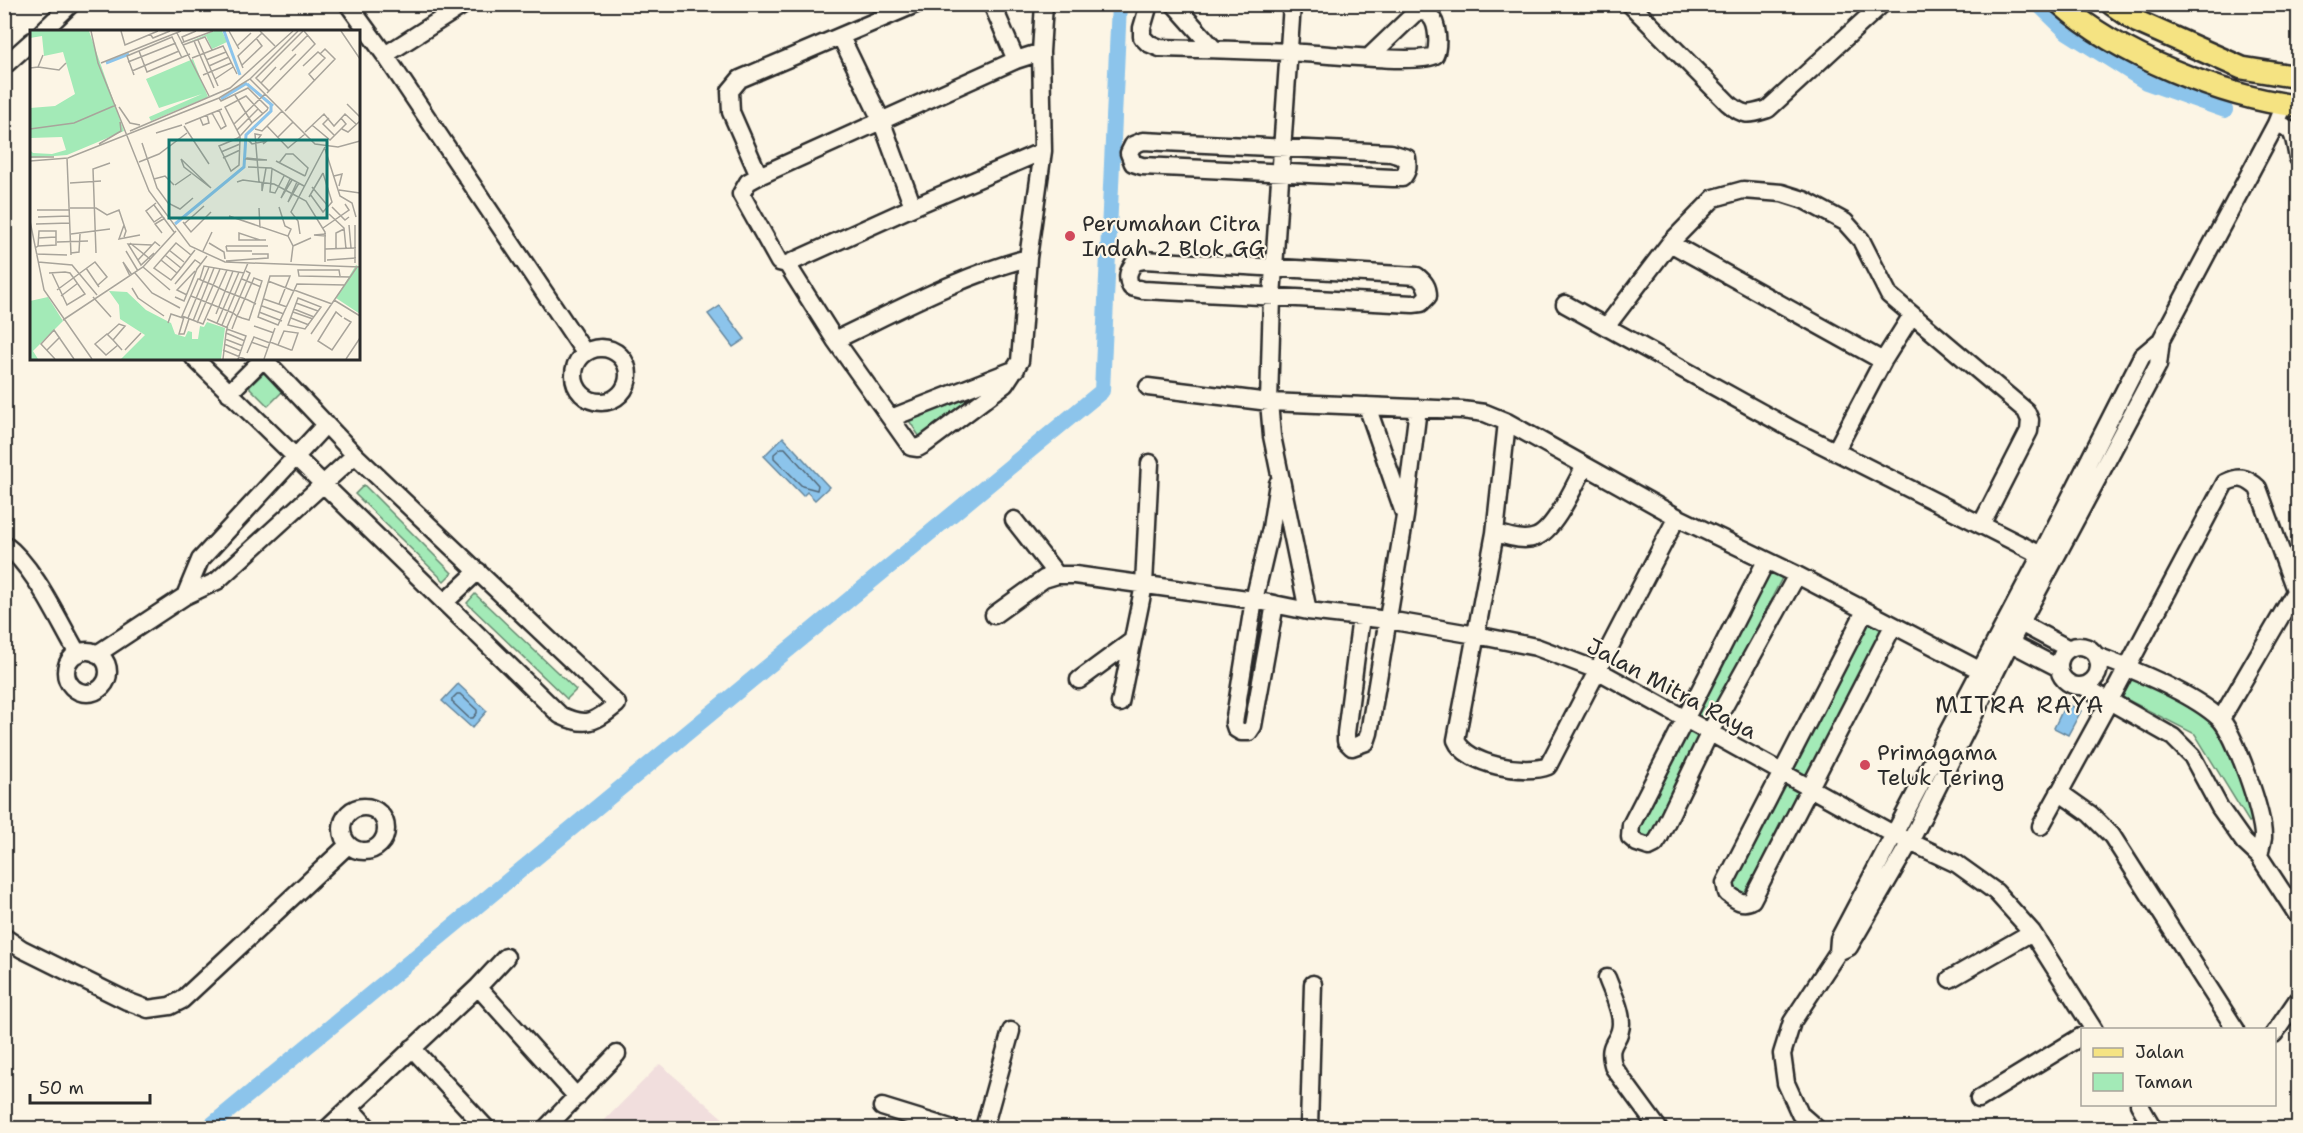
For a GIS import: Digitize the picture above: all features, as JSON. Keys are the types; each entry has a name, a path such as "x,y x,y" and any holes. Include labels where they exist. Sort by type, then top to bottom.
{"main road":[{"path":"2061,4 2079,20 2138,55 2234,94 2291,105"},
{"path":"2112,4 2138,22 2242,68 2298,77"}],"street":[{"path":"44,30 71,4"},
{"path":"348,4 385,55 585,353"},
{"path":"385,55 465,4"},
{"path":"759,176 731,112 730,92 740,79 916,4"},
{"path":"992,4 1016,60"},
{"path":"788,264 835,340 911,447 918,448 1005,384 1016,369 1022,345 1028,258 1043,151 1041,52 1044,4"},
{"path":"1149,4 1142,28 1142,37 1148,43 1160,48 1369,57"},
{"path":"1174,4 1214,50"},
{"path":"1292,4 1272,297 1269,402 1272,436 1308,610"},
{"path":"1630,4 1728,103 1740,113 1752,114 1768,109 1882,4"},
{"path":"841,37 881,120 913,207"},
{"path":"4,66 30,43"},
{"path":"1041,52 1016,60 759,176 748,182 741,194 779,262 788,264 1043,151"},
{"path":"1838,952 1849,947 1910,842 2003,640 2158,364 2161,340 2276,124 2291,105"},
{"path":"2276,124 2290,129 2298,158"},
{"path":"1143,141 1283,149 1401,154 1407,158 1407,173 1402,178 1142,166 1133,163 1129,153 1133,145 1143,141"},
{"path":"1606,327 1670,243 1714,198 1743,190 1782,192 1804,200 1845,222 1861,240 1885,291 2022,406 2029,416 2029,431 1981,525"},
{"path":"1670,243 1883,361"},
{"path":"835,340 934,292 1003,265 1028,258"},
{"path":"1144,260 1274,268 1417,276 1425,282 1428,296 1421,303 1413,304 1143,290 1131,287 1127,279 1129,270 1135,262 1144,260"},
{"path":"1565,304 1835,452 2041,555"},
{"path":"1835,452 1883,361 1912,315"},
{"path":"2014,620 2041,555 2142,356 2161,340"},
{"path":"196,360 561,714 574,721 589,723 617,704 356,456 264,360"},
{"path":"229,393 262,360"},
{"path":"891,418 1016,369"},
{"path":"1148,387 1269,402 1485,413 1507,422 1677,517 1797,575 1987,673"},
{"path":"1367,406 1405,516"},
{"path":"1361,617 1346,733 1346,741 1352,747 1366,742 1369,733 1405,516 1418,408"},
{"path":"1507,422 1495,533 1456,740 1459,748 1470,757 1507,767 1538,770 1548,766 1677,517"},
{"path":"186,596 200,560 326,424"},
{"path":"97,654 186,596 217,581 356,456"},
{"path":"1120,703 1144,585 1150,463"},
{"path":"1495,533 1524,539 1537,537 1550,528 1585,466"},
{"path":"1275,604 1253,726 1249,732 1241,732 1236,729 1234,723 1254,600 1271,528 1280,471"},
{"path":"2042,826 2224,483 2241,477 2249,480 2258,488 2297,594 2221,719"},
{"path":"994,615 1034,585 1057,575 1014,520"},
{"path":"4,544 15,552 28,568 78,654"},
{"path":"1766,561 1631,825 1630,837 1637,843 1649,847 1655,844 1710,732 1797,575"},
{"path":"445,602 477,572"},
{"name":"Jalan Mitra Raya","path":"1057,575 1254,600 1476,635 1536,647 1597,670 1812,787 1893,834 1957,864 1996,892 2032,932 2093,1028"},
{"path":"1865,611 1725,883 1727,893 1740,902 1745,903 1752,900 1893,626"},
{"path":"2014,620 2069,649"},
{"path":"2003,640 2059,668"},
{"path":"1079,680 1132,641"},
{"path":"2259,856 2263,838 2260,814 2234,744 2221,719 2195,701 2127,667 2097,656 2087,648 2075,646 2069,649 2060,658 2059,668 2065,681 2070,685 2083,686 2173,736 2192,756 2220,808 2244,842 2259,856 2298,916"},
{"path":"90,652 97,654 106,663 107,676 101,687 88,693 75,689 67,677 68,663 78,654 90,652"},
{"path":"2083,686 2094,680 2097,675 2099,662 2097,656"},
{"path":"1816,1128 1800,1114 1786,1083 1782,1054 1792,1022 1838,952 1839,939 1893,834 1987,673"},
{"path":"2059,792 2090,814 2112,836 2235,1028"},
{"path":"4,936 22,949 127,1001 148,1009 170,1006 182,1000 348,844"},
{"path":"1950,979 2032,932"},
{"path":"328,1128 506,957"},
{"path":"1607,978 1620,1015 1621,1025 1619,1034 1611,1045 1610,1056 1614,1068 1658,1128"},
{"path":"1309,1128 1313,984"},
{"path":"477,987 577,1097"},
{"path":"2276,1031 2298,999"},
{"path":"984,1128 1011,1032"},
{"path":"1979,1099 2081,1037"},
{"path":"412,1048 486,1128"},
{"path":"546,1128 617,1054"},
{"path":"2140,1106 2153,1128"},
{"path":"882,1107 950,1128"},
{"path":"350,1108 368,1128"}],"shaded area":[{"path":"660,1064 734,1128 597,1128"}],"green space":[{"path":"266,371 284,390 268,406 249,387"},
{"path":"1003,383 923,442 908,419"},
{"path":"364,485 452,573 444,581 355,494"},
{"path":"1768,568 1783,576 1708,722 1692,715"},
{"path":"475,594 576,690 567,699 467,603"},
{"path":"1865,615 1886,625 1810,778 1790,768"},
{"path":"2134,674 2224,721 2257,818 2249,822 2195,734 2122,697"},
{"path":"1687,728 1703,736 1651,839 1635,831"},
{"path":"1784,781 1803,790 1749,895 1730,886"}],"water":[{"path":"720,306 745,339 733,347 708,314"},
{"path":"783,437 829,487 815,500 807,492 803,496 764,456"},
{"path":"458,684 487,711 472,728 442,701"},
{"path":"2066,703 2081,711 2068,735 2054,728"}],"waterway":[{"path":"208,1128 1102,391 1119,4"},
{"path":"2038,4 2067,32 2146,82 2225,110"}],"place":[{"name":"Perumahan Citra Indah 2 Blok GG","path":"1070,236"},
{"name":"Primagama Teluk Tering","path":"1865,765"}],"district":[{"name":"MITRA RAYA","path":"2020,705"}]}
